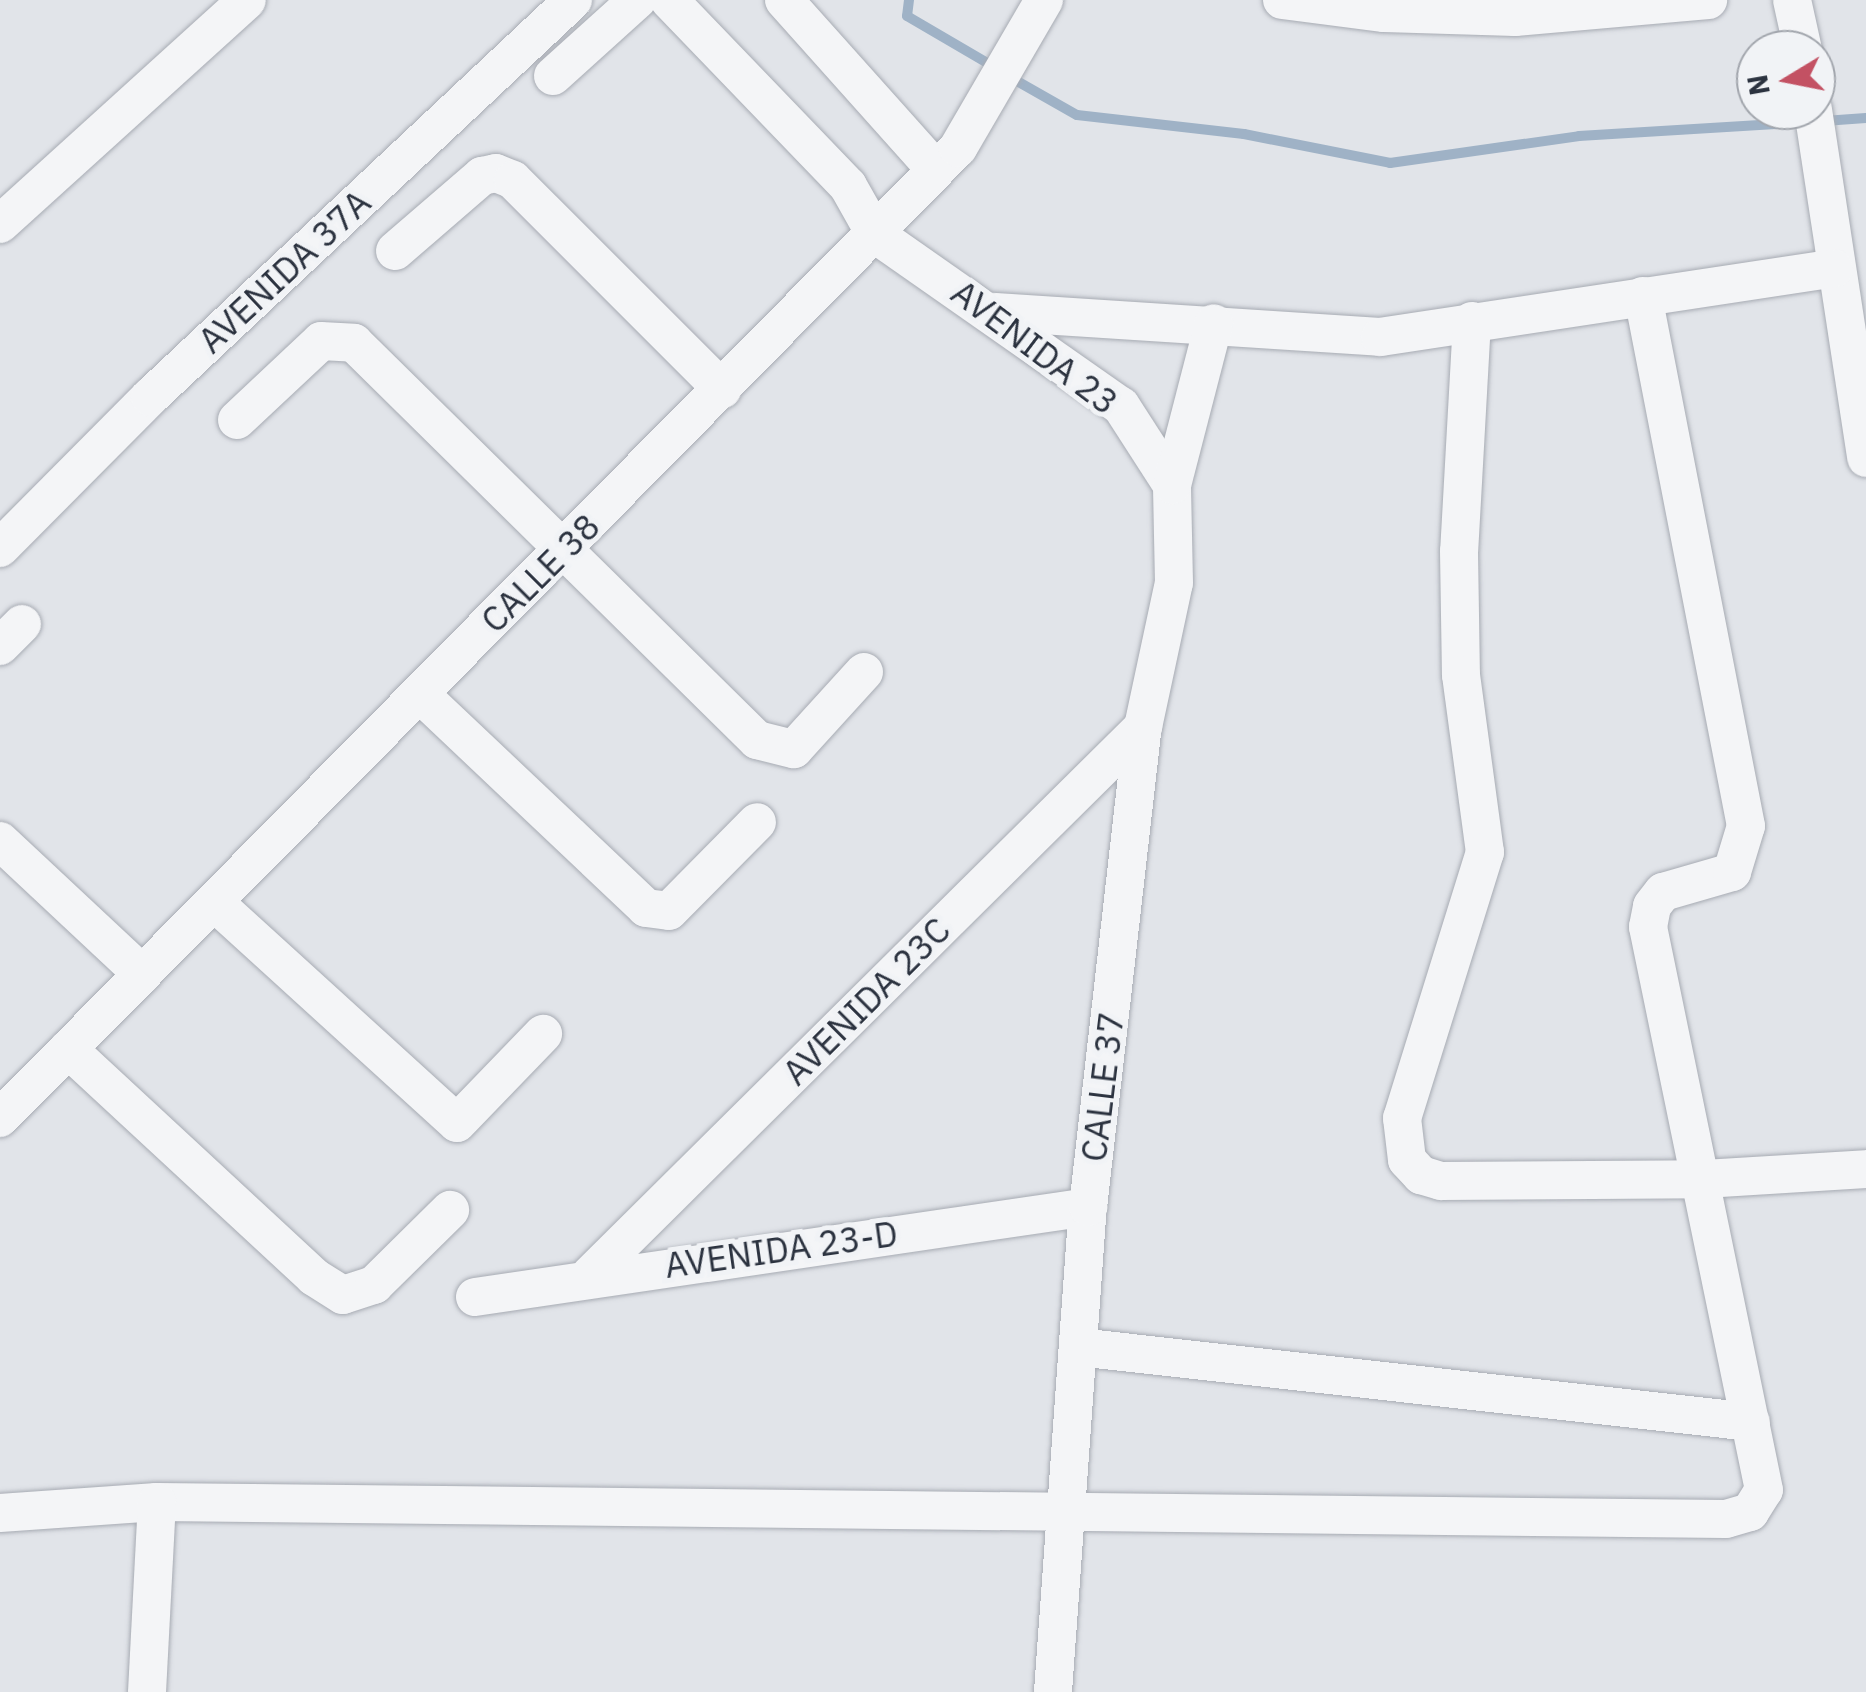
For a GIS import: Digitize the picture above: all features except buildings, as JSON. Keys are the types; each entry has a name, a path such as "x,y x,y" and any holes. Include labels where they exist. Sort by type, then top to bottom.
{"street":[{"path":"0,224 247,0"},
{"name":"AVENIDA 37A","path":"0,548 150,397 573,0"},
{"path":"553,76 637,0"},
{"path":"669,0 848,186 876,234"},
{"path":"784,0 936,170"},
{"name":"CALLE 38","path":"0,1118 958,148 1044,0"},
{"path":"1282,0 1384,13 1515,18 1708,0"},
{"path":"1792,0 1799,30"},
{"path":"1816,130 1834,268 1866,458"},
{"path":"395,252 482,176 496,173 513,180 722,389"},
{"name":"AVENIDA 23","path":"876,234 995,312 1121,406 1172,485"},
{"path":"995,312 1380,337 1834,268"},
{"path":"0,1512 157,1502 1064,1514 1726,1518 1750,1512 1764,1490 1704,1179 1648,927 1652,906 1663,892 1732,872 1746,826 1644,296"},
{"path":"1472,321 1459,552 1461,675 1485,852 1402,1118 1401,1145 1422,1176 1441,1181 1704,1179 1866,1169"},
{"name":"CALLE 37","path":"1052,1692 1088,1207 1143,727 1174,584 1172,485 1214,324"},
{"path":"237,420 321,341 341,338 354,343 562,550 596,576 758,740 777,749 794,749 864,672"},
{"path":"420,694 646,908 669,911 757,822"},
{"name":"AVENIDA 23C","path":"590,1275 1143,727"},
{"path":"0,841 142,974"},
{"path":"214,902 457,1124 543,1034"},
{"path":"68,1049 314,1277 343,1295 374,1285 450,1210"},
{"name":"AVENIDA 23-D","path":"475,1296 590,1275 1088,1207"},
{"path":"1078,1347 1751,1422"},
{"path":"146,1692 157,1502"}],"waterway":[{"path":"909,0 907,16 996,68"},
{"path":"1010,77 1077,115 1244,134 1390,163 1579,136 1736,126"},
{"path":"1836,120 1866,118"}]}
